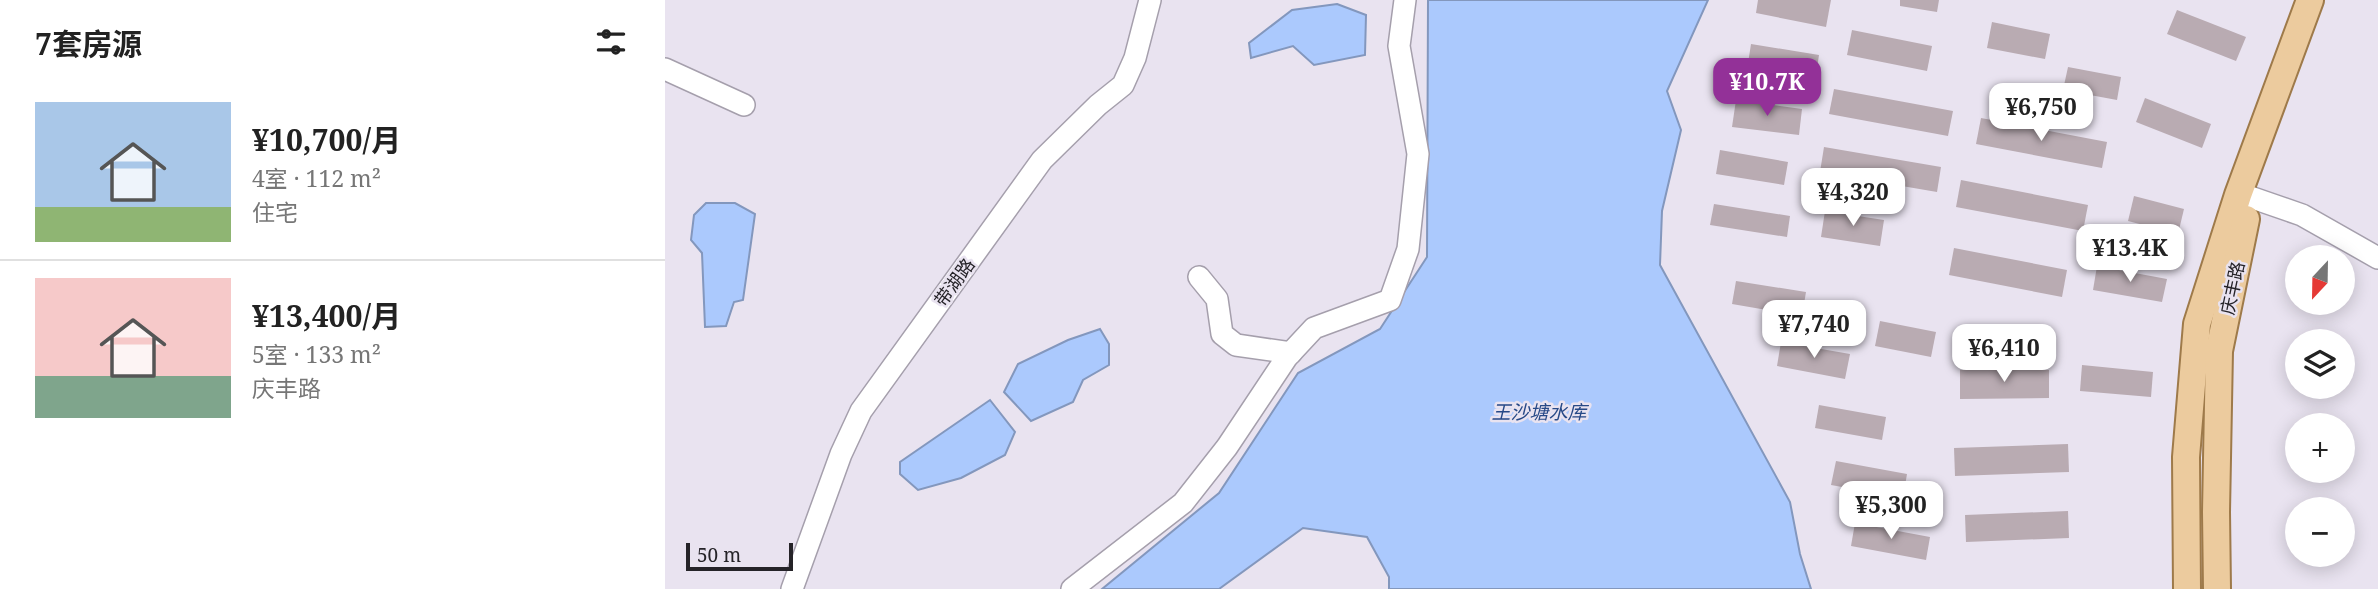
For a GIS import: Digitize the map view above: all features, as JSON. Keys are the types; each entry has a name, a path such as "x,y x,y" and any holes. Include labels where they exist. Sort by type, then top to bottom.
{"main road":[{"path":"2187,589 2186,457 2197,324 2238,195 2310,0"},
{"name":"庆丰路","path":"2217,589 2219,351 2250,197 2323,0"}],"street":[{"name":"带湖路","path":"792,589 841,454 861,411 1042,160 1098,105 1123,85 1135,58 1150,0"},
{"path":"1072,589 1183,503 1227,447 1291,353 1314,328 1390,300 1408,250 1418,155 1399,46 1405,0"},
{"path":"665,69 744,105"},
{"path":"2250,197 2302,215 2378,258"},
{"path":"1199,277 1217,299 1222,334 1236,345 1291,353"}],"water":[{"name":"王沙塘水库","path":"1428,0 1708,0 1667,91 1681,130 1662,211 1660,265 1790,502 1800,554 1811,589 1389,589 1389,577 1367,537 1303,528 1219,589 1102,589 1219,493 1298,373 1380,329 1427,257"},
{"path":"1337,4 1366,15 1365,55 1314,65 1293,46 1251,58 1249,43 1292,10"},
{"path":"706,203 735,203 755,214 743,300 734,302 726,326 705,327 702,253 691,240 694,215"},
{"path":"1100,329 1109,344 1109,365 1083,380 1073,402 1031,421 1004,392 1018,364 1068,340"},
{"path":"990,400 1015,432 1005,455 961,478 918,490 900,474 900,462"}],"building":[{"path":"1758,0 1831,0 1826,27 1756,13"},
{"path":"1900,0 1939,0 1937,12 1900,6"},
{"path":"2177,10 2246,37 2236,61 2167,34"},
{"path":"1992,22 2050,34 2045,59 1987,48"},
{"path":"1852,30 1932,46 1927,71 1847,55"},
{"path":"1751,44 1819,55 1815,81 1747,70"},
{"path":"2068,67 2121,77 2117,100 2063,90"},
{"path":"1834,89 1953,111 1948,136 1829,114"},
{"path":"2145,98 2211,124 2202,148 2136,122"},
{"path":"1736,100 1802,109 1799,135 1732,127"},
{"path":"1981,118 2107,142 2102,168 1976,144"},
{"path":"1824,147 1941,167 1937,192 1820,172"},
{"path":"1720,150 1788,162 1784,185 1716,174"},
{"path":"1961,180 2088,205 2083,231 1956,207"},
{"path":"2134,196 2184,209 2178,234 2128,221"},
{"path":"1714,204 1790,216 1787,237 1710,225"},
{"path":"1825,211 1884,220 1880,246 1821,237"},
{"path":"1954,248 2067,270 2062,297 1949,275"},
{"path":"2097,266 2167,279 2162,302 2093,290"},
{"path":"1736,281 1806,292 1802,316 1732,304"},
{"path":"1880,321 1936,332 1931,357 1875,346"},
{"path":"1781,342 1850,354 1845,379 1777,366"},
{"path":"2082,365 2153,372 2151,397 2080,391"},
{"path":"1960,370 2049,370 2049,398 1960,399"},
{"path":"1819,405 1886,417 1882,440 1815,428"},
{"path":"2068,444 2069,472 1955,476 1954,448"},
{"path":"1836,461 1907,474 1903,498 1831,485"},
{"path":"2068,511 2069,538 1966,542 1965,515"},
{"path":"1855,523 1930,537 1926,560 1851,546"}]}
